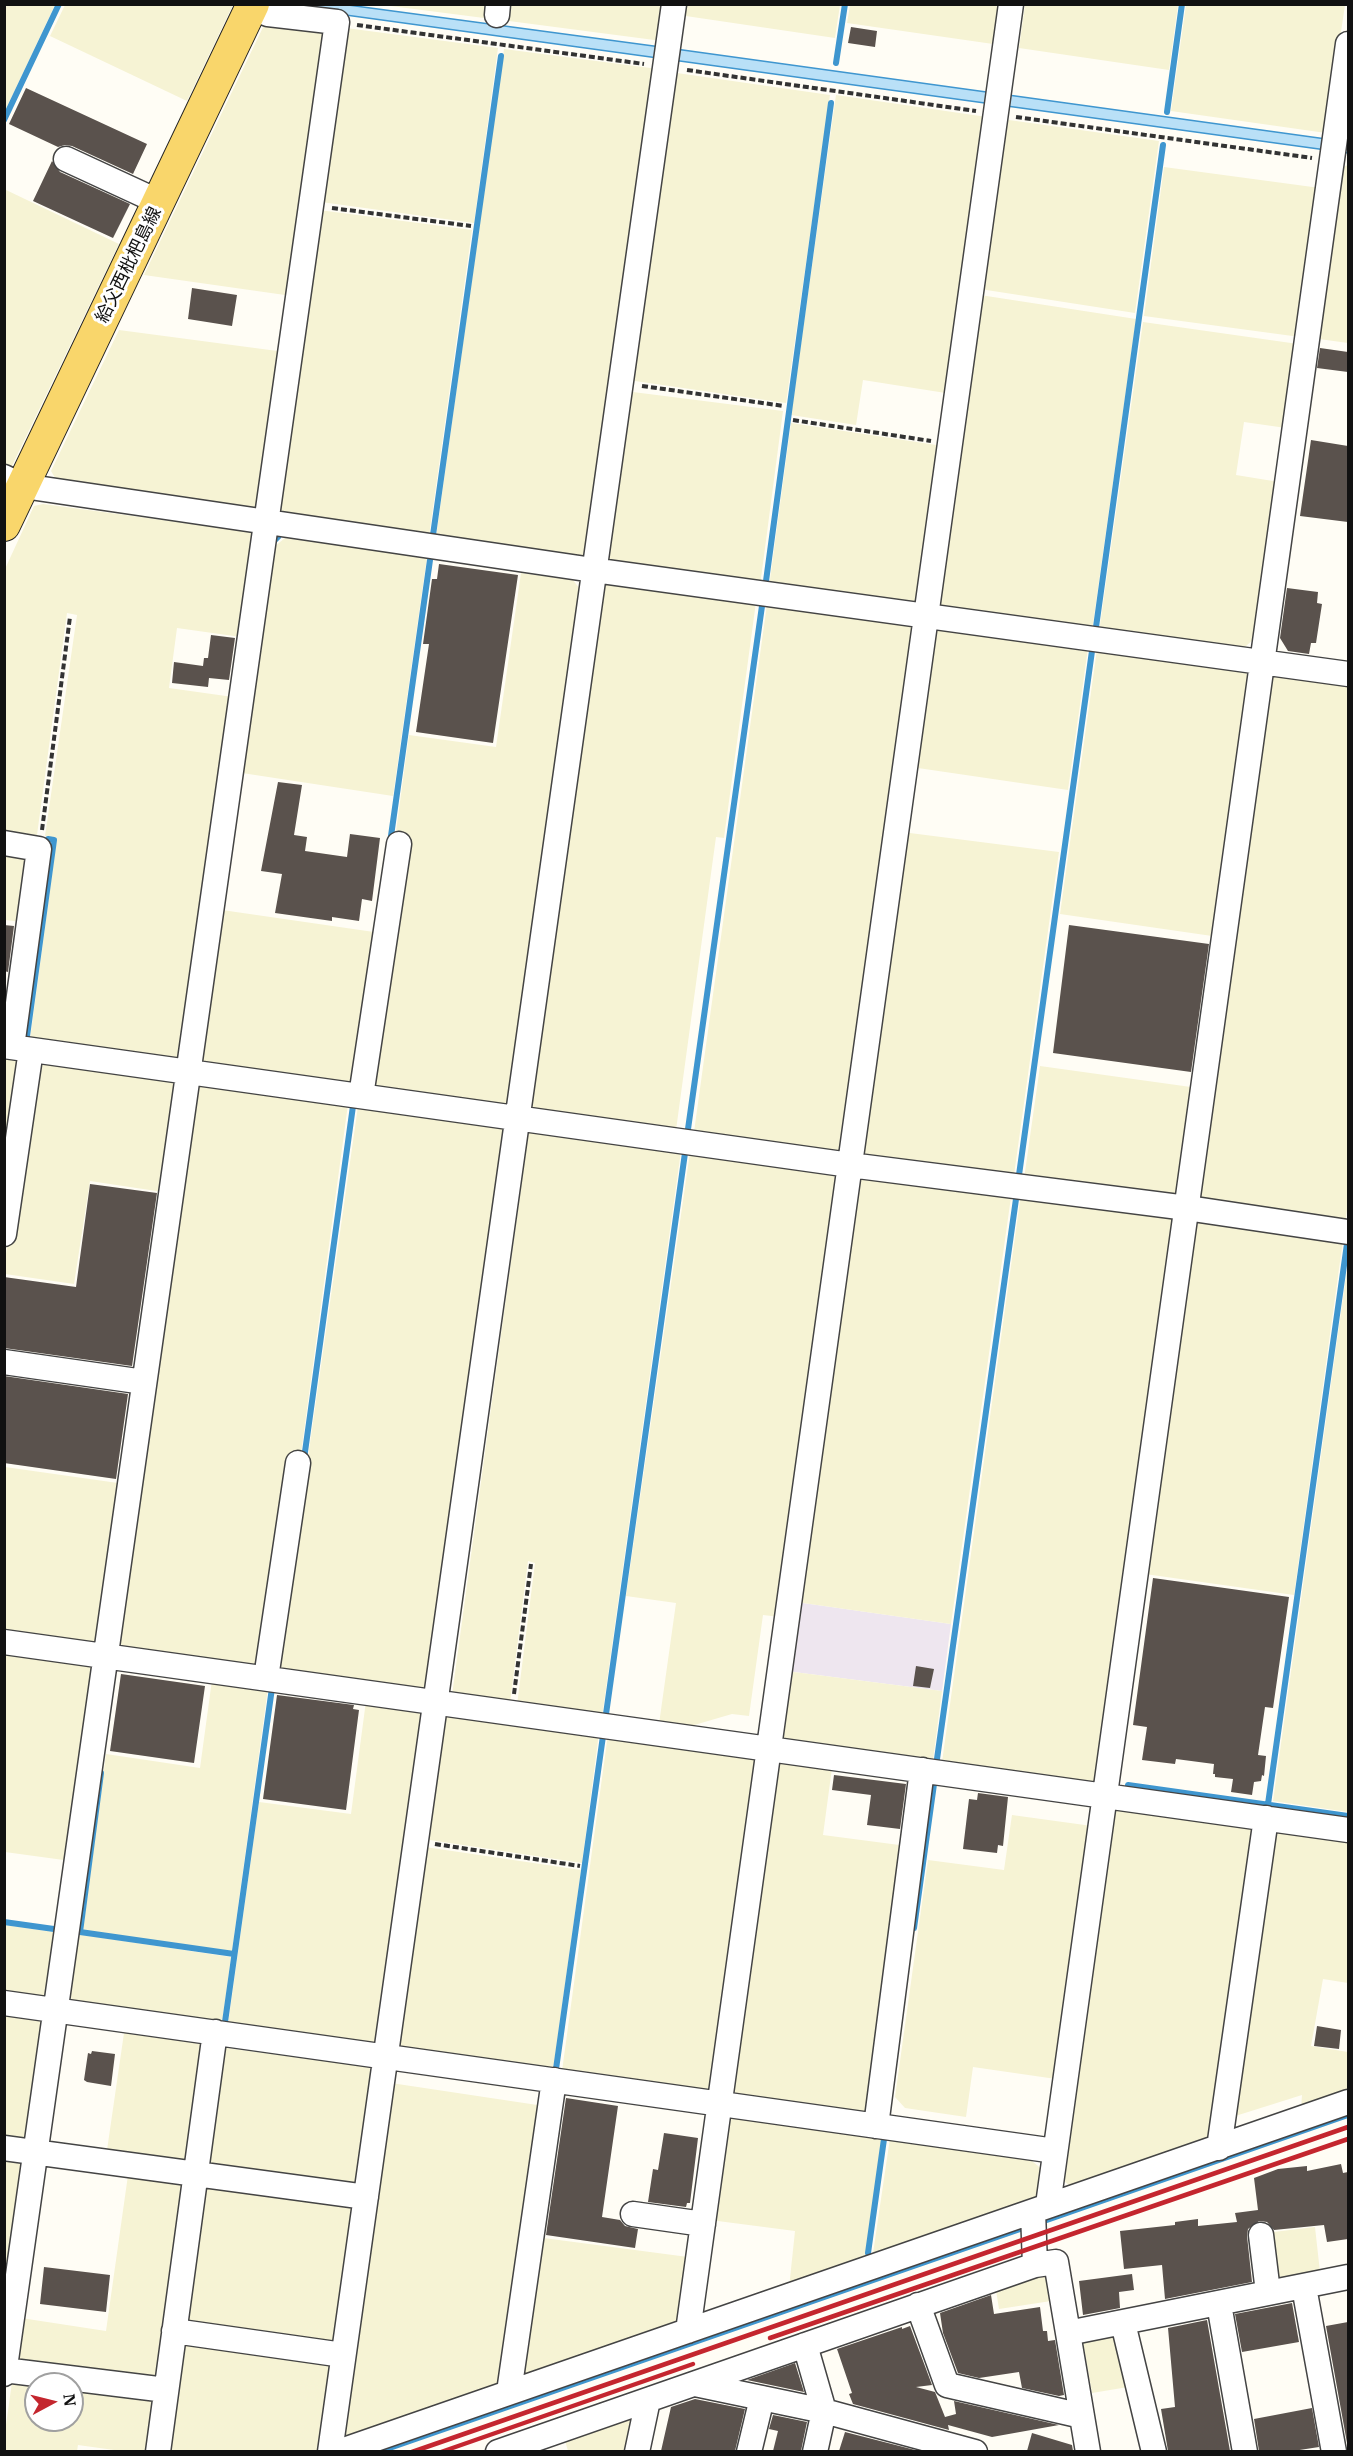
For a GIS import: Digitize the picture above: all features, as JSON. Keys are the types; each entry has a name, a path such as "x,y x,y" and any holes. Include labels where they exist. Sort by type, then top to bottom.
{"main road":[{"name":"給父西枇杷島線","path":"4,525 14,482 159,202 253,6"}],"street":[{"path":"330,2451 674,4"},
{"path":"688,2331 1011,4"},
{"path":"166,2390 5,2371 337,22 268,14 253,6"},
{"path":"1035,2265 1041,2209 1056,2151 1348,44"},
{"path":"66,159 159,202"},
{"path":"14,482 267,523 593,570 1348,674"},
{"path":"4,843 39,849 16,1048 4,1234"},
{"path":"361,1096 399,844"},
{"path":"16,1048 1348,1232"},
{"path":"4,1362 144,1382"},
{"path":"266,1678 298,1463"},
{"path":"4,1642 1348,1830"},
{"path":"876,2126 922,1770"},
{"path":"1219,2148 1266,1818"},
{"path":"4,2003 1056,2151"},
{"path":"158,2451 215,2032"},
{"path":"509,2392 554,2080"},
{"path":"338,2451 1348,2102"},
{"path":"4,2148 366,2197"},
{"path":"633,2214 703,2224"},
{"path":"1261,2235 1268,2292"},
{"path":"498,2451 1035,2265 1056,2262 1088,2451"},
{"path":"1068,2333 1348,2277"},
{"path":"1304,2287 1334,2451"},
{"path":"1219,2304 1245,2451"},
{"path":"918,2306 947,2385 1082,2416"},
{"path":"1123,2323 1154,2451"},
{"path":"174,2331 343,2355"},
{"path":"805,2345 824,2411 815,2451"},
{"path":"695,2384 824,2411 946,2448 975,2451"},
{"path":"749,2451 762,2398"},
{"path":"637,2451 648,2400"}],"path":[{"path":"337,22 666,59 1334,151"},
{"path":"311,205 471,226"},
{"path":"620,383 784,406"},
{"path":"793,420 950,444"},
{"path":"39,849 70,617"},
{"path":"511,1712 531,1564"},
{"path":"416,1840 580,1866"}],"shaded area":[{"path":"65,4 233,5 187,101 50,36"},
{"path":"4,5 55,5 5,111"},
{"path":"383,5 486,5 484,18"},
{"path":"511,5 667,5 662,41 509,21"},
{"path":"681,5 840,5 835,38 679,15"},
{"path":"850,5 1005,5 1000,45 847,23"},
{"path":"1025,5 1178,5 1169,70 1019,48"},
{"path":"1186,5 1345,5 1326,133 1171,111"},
{"path":"267,19 327,28 292,296 144,275"},
{"path":"346,28 498,48 474,223 321,202"},
{"path":"504,49 658,69 589,553 581,559 436,537"},
{"path":"670,72 830,95 786,403 635,381 628,378"},
{"path":"836,95 987,117 952,394 863,380 856,425 791,415"},
{"path":"1009,120 1159,141 1135,313 980,289 1002,124"},
{"path":"1348,165 1348,343 1319,339 1343,167"},
{"path":"1164,167 1320,188 1300,337 1144,316"},
{"path":"4,189 119,244 8,474 4,472"},
{"path":"319,210 472,230 429,536 285,515 278,506"},
{"path":"980,295 1136,319 1092,631 941,611 937,604"},
{"path":"1143,322 1298,344 1286,428 1244,422 1236,475 1279,482 1257,636 1245,647 1235,650 1099,632"},
{"path":"119,330 285,352 263,510 58,483 51,471"},
{"path":"625,391 783,411 760,586 609,565 603,552"},
{"path":"791,423 943,446 923,594 913,602 769,587"},
{"path":"43,504 252,532 256,538 241,637 177,628 169,688 233,697 183,1053 176,1060 30,1039 57,838 45,836 77,615 67,613 37,835 5,831 5,569 34,506"},
{"path":"285,538 427,557 393,796 242,773 274,547"},
{"path":"521,573 573,580 583,593 513,1098 503,1106 368,1087 395,839 409,735 496,747"},
{"path":"604,581 756,602 724,838 716,837 676,1130 534,1110 527,1101"},
{"path":"767,604 913,623 918,630 842,1151 837,1154 694,1132"},
{"path":"935,628 1088,648 1068,790 911,767"},
{"path":"1097,649 1250,670 1219,937 1060,914"},
{"path":"1276,674 1348,684 1348,1202 1345,1225 1201,1201 1198,1193 1271,680"},
{"path":"902,832 1059,852 1014,1175 864,1157 857,1148"},
{"path":"4,852 27,855 22,922 5,920"},
{"path":"222,910 374,932 352,1085 205,1064 201,1058"},
{"path":"5,1055 21,1057 5,1160"},
{"path":"33,1061 171,1080 177,1089 163,1192 90,1181 74,1284 5,1274"},
{"path":"1040,1066 1198,1088 1179,1198 1024,1179"},
{"path":"199,1083 348,1104 300,1461 263,1666 123,1647 120,1643"},
{"path":"358,1106 500,1126 510,1137 432,1684 423,1690 278,1668"},
{"path":"529,1129 681,1151 602,1717 517,1705 535,1563 528,1561 510,1703 452,1695"},
{"path":"690,1152 831,1172 840,1186 780,1617 763,1615 749,1716 732,1714 684,1728 659,1724 676,1603 626,1596"},
{"path":"861,1175 1011,1197 951,1624 796,1602 853,1184"},
{"path":"1021,1194 1176,1217 1095,1783 942,1762"},
{"path":"1203,1220 1343,1240 1294,1595 1145,1574 1193,1228"},
{"path":"1348,1262 1348,1812 1273,1801"},
{"path":"5,1467 125,1484 104,1638 95,1645 5,1632"},
{"path":"796,1602 951,1624 942,1691 786,1671"},
{"path":"5,1650 93,1662 71,1861 5,1852"},
{"path":"786,1671 942,1691 933,1760 783,1740 778,1731"},
{"path":"212,1680 268,1688 232,1951 83,1931 106,1754 200,1768"},
{"path":"366,1701 419,1709 425,1717 379,2039 372,2045 228,2024 259,1802 351,1814"},
{"path":"447,1712 599,1733 582,1863 430,1840 424,1834 439,1719"},
{"path":"608,1734 756,1755 714,2087 706,2092 562,2071"},
{"path":"784,1761 832,1768 823,1835 907,1846 871,2107 862,2112 737,2095 729,2085 776,1767"},
{"path":"1119,1806 1260,1828 1216,2139 1072,2188 1064,2181 1112,1812"},
{"path":"1012,1815 1092,1826 1056,2079 973,2067 966,2117 905,2108 895,2097 928,1860 1004,1870"},
{"path":"1271,1829 1348,1840 1348,1983 1323,1979 1311,2046 1348,2052 1348,2092 1301,2109 1302,2095 1229,2118"},
{"path":"425,1847 581,1870 553,2070 400,2049 396,2042"},
{"path":"5,1925 61,1933 53,1991 43,1999 5,1993"},
{"path":"76,1934 231,1957 222,2023 73,2002 68,1993"},
{"path":"5,2016 41,2020 47,2030 30,2147 5,2144"},
{"path":"124,2033 209,2045 192,2169 106,2157"},
{"path":"226,2048 369,2067 374,2075 357,2192 209,2171"},
{"path":"391,2083 544,2106 505,2384 347,2439 341,2434"},
{"path":"733,2115 882,2136 864,2264 789,2288 795,2231 710,2220 723,2121"},
{"path":"890,2138 1027,2157 1043,2170 1041,2194 1032,2205 872,2260"},
{"path":"5,2151 28,2154 5,2320"},
{"path":"129,2168 192,2177 162,2387 84,2376 84,2372 56,2372 14,2366 21,2318 106,2331"},
{"path":"208,2179 356,2202 335,2351 186,2330"},
{"path":"1315,2227 1321,2281 1274,2288 1265,2233"},
{"path":"536,2237 688,2257 679,2321 516,2381"},
{"path":"1046,2272 1051,2301 999,2309 995,2284"},
{"path":"1116,2330 1134,2386 1092,2393 1083,2342"},
{"path":"185,2338 334,2361 323,2442 317,2451 169,2452"},
{"path":"13,2375 24,2377 24,2432 84,2432 84,2386 160,2397 152,2451 121,2451 78,2445 77,2451 5,2452 5,2432"},
{"path":"631,2414 635,2422 628,2451 568,2451 564,2437"}],"water":[{"path":"273,5 348,5 661,47 1348,142 1348,153"}],"building":[{"path":"851,27 877,31 875,47 848,43"},
{"path":"26,88 147,144 133,174 72,146 58,147 9,124"},
{"path":"52,161 60,172 130,204 113,238 33,201"},
{"path":"192,288 237,295 232,326 188,319"},
{"path":"1320,348 1348,352 1348,372 1317,368"},
{"path":"1311,440 1348,446 1348,522 1300,516"},
{"path":"439,564 518,575 493,743 416,732 429,644 423,644 432,579 437,579"},
{"path":"1287,588 1318,592 1317,603 1322,604 1316,643 1311,643 1309,654 1288,651 1280,638"},
{"path":"211,635 235,638 229,680 209,678 208,687 172,683 174,662 203,666 204,658 208,658"},
{"path":"278,782 302,785 294,835 307,837 305,851 347,857 350,834 380,838 372,901 362,899 359,921 332,917 332,921 275,913 282,874 261,871"},
{"path":"4,925 14,926 8,972 4,971"},
{"path":"1069,925 1209,944 1191,1072 1053,1053"},
{"path":"90,1184 157,1193 132,1366 4,1348 4,1277 76,1287"},
{"path":"4,1376 128,1394 116,1479 4,1463"},
{"path":"1153,1578 1289,1597 1273,1708 1265,1707 1258,1755 1266,1756 1264,1776 1262,1775 1261,1781 1254,1782 1252,1795 1231,1792 1233,1779 1215,1777 1214,1764 1176,1759 1175,1764 1142,1760 1147,1727 1133,1725"},
{"path":"916,1666 934,1669 930,1688 913,1686"},
{"path":"121,1674 205,1686 194,1763 110,1751"},
{"path":"277,1695 354,1705 353,1709 359,1710 346,1810 263,1799"},
{"path":"834,1775 906,1784 900,1829 867,1825 871,1795 832,1790"},
{"path":"978,1793 1008,1797 1003,1846 998,1845 997,1853 963,1849 969,1799 977,1800"},
{"path":"1317,2026 1341,2030 1339,2049 1314,2046"},
{"path":"92,2051 115,2054 111,2086 84,2080 88,2053 91,2054"},
{"path":"566,2098 618,2106 602,2217 620,2220 625,2226 638,2229 635,2248 546,2235"},
{"path":"664,2133 698,2138 690,2203 687,2203 686,2207 648,2202 653,2169 658,2170"},
{"path":"1341,2164 1343,2173 1348,2172 1348,2239 1327,2242 1324,2225 1274,2230 1267,2222 1259,2221 1248,2229 1247,2236 1252,2282 1165,2299 1162,2265 1124,2269 1120,2231 1175,2225 1175,2222 1198,2219 1198,2226 1237,2222 1235,2213 1258,2210 1254,2178 1278,2169 1307,2166 1307,2171"},
{"path":"44,2267 110,2275 106,2312 40,2304"},
{"path":"1132,2274 1134,2290 1119,2292 1120,2308 1083,2315 1079,2281"},
{"path":"991,2295 994,2314 1040,2307 1043,2331 1047,2331 1048,2341 1055,2340 1064,2395 1059,2396 1022,2388 1019,2372 979,2378 958,2373 943,2333 940,2313"},
{"path":"1292,2303 1299,2342 1242,2352 1235,2314"},
{"path":"1207,2320 1230,2451 1168,2451 1161,2409 1175,2407 1168,2328"},
{"path":"1348,2322 1348,2442 1347,2443 1326,2326"},
{"path":"910,2326 932,2385 916,2387 935,2392 945,2417 956,2414 954,2401 1059,2425 992,2437 948,2425 949,2430 853,2404 849,2394 852,2393 837,2349"},
{"path":"795,2363 804,2392 747,2380"},
{"path":"695,2399 745,2409 735,2451 661,2451 671,2407"},
{"path":"1312,2408 1319,2447 1293,2451 1259,2451 1254,2419"},
{"path":"773,2415 807,2422 801,2451 773,2451 778,2431 769,2429"},
{"path":"845,2432 919,2451 839,2451"},
{"path":"1032,2433 1072,2445 1073,2451 1027,2451"}],"waterway":[{"path":"4,120 59,4"},
{"path":"836,63 845,4"},
{"path":"1167,112 1182,4"},
{"path":"433,535 501,56"},
{"path":"766,581 831,103"},
{"path":"1096,627 1163,145"},
{"path":"270,545 278,537"},
{"path":"390,843 430,560"},
{"path":"688,1129 762,606"},
{"path":"1019,1175 1092,651"},
{"path":"27,1036 54,840 48,839"},
{"path":"304,1459 353,1106"},
{"path":"606,1714 685,1153"},
{"path":"937,1759 1016,1199"},
{"path":"1268,1804 1347,1244"},
{"path":"225,2022 272,1688"},
{"path":"556,2069 603,1736"},
{"path":"101,1773 80,1932 234,1954"},
{"path":"914,1928 934,1784"},
{"path":"1128,1785 1348,1816"},
{"path":"4,1922 61,1930"},
{"path":"1044,2221 1348,2115"},
{"path":"868,2253 884,2139"},
{"path":"378,2452 1026,2227"}],"railway":[{"path":"412,2452 1348,2127"},
{"path":"770,2338 1348,2139"},
{"path":"441,2452 693,2364"}]}
